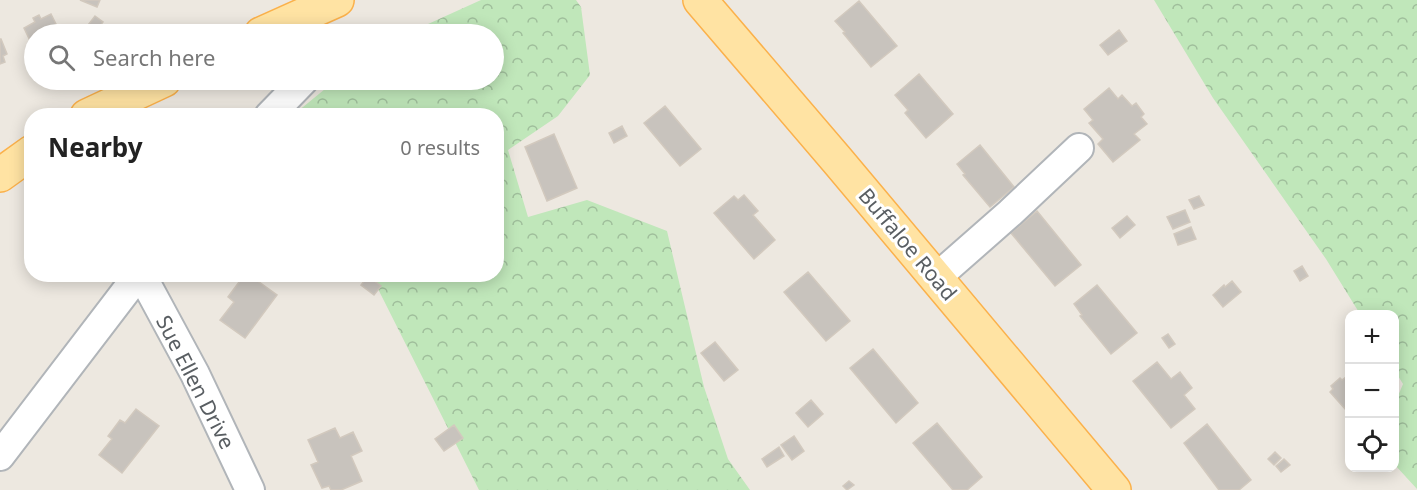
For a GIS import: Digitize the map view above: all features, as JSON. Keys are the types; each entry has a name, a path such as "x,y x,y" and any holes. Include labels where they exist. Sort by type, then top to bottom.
{"main road":[{"path":"283,24 337,0"},
{"name":"Buffaloe Road","path":"702,1 1114,490"},
{"path":"104,108 143,90"},
{"path":"0,146 24,138"},
{"path":"0,175 24,158"}],"street":[{"path":"277,108 294,90"},
{"path":"936,278 1079,148"},
{"path":"0,456 134,282"},
{"name":"Sue Ellen Drive","path":"144,282 195,374 250,490"}],"green space":[{"path":"481,0 576,0 581,7 590,75 558,116 508,150 528,217 587,200 667,231 704,387 728,459 750,490 479,490 375,282 504,282 504,108 302,108 324,90 504,90 504,24 428,24"},
{"path":"1154,0 1417,0 1417,489 1399,469 1399,394 1403,384 1399,378 1399,310 1358,310 1326,259 1213,98"}],"building":[{"path":"80,0 100,0 97,7"},
{"path":"859,1 897,46 871,67 835,21"},
{"path":"51,14 56,24 31,24 35,22 33,18 39,15 41,19"},
{"path":"95,16 103,22 101,24 89,24"},
{"path":"1119,30 1127,41 1108,55 1100,45"},
{"path":"0,39 7,54 3,56 5,62 0,64"},
{"path":"919,74 953,114 926,138 905,113 908,110 895,95"},
{"path":"1109,88 1118,99 1122,95 1132,106 1136,103 1144,114 1141,117 1147,124 1134,134 1140,140 1113,162 1098,144 1103,139 1089,123 1093,120 1084,109"},
{"path":"665,106 701,149 680,166 644,123"},
{"path":"622,126 627,136 614,143 609,133"},
{"path":"554,134 577,188 547,201 525,147"},
{"path":"980,145 1014,187 990,207 963,175 965,174 957,164"},
{"path":"744,195 758,211 753,215 775,240 754,259 714,213 734,196 738,200"},
{"path":"1199,196 1204,205 1194,209 1189,200"},
{"path":"1185,210 1190,222 1173,229 1167,217"},
{"path":"1037,211 1081,265 1055,286 1011,233"},
{"path":"1127,216 1135,225 1120,238 1112,228"},
{"path":"1191,227 1196,239 1178,245 1174,234"},
{"path":"1302,266 1308,276 1300,281 1294,271"},
{"path":"808,272 850,321 826,341 784,292"},
{"path":"1232,281 1241,292 1223,307 1213,295"},
{"path":"239,282 259,282 277,295 245,338 220,320 234,302 228,297"},
{"path":"363,282 376,282 381,286 374,295 361,285"},
{"path":"1097,285 1137,333 1111,354 1080,316 1082,315 1074,304"},
{"path":"1168,334 1175,344 1169,348 1162,338"},
{"path":"715,342 738,370 724,381 701,353"},
{"path":"873,349 918,403 896,423 850,368"},
{"path":"1157,362 1171,379 1180,372 1192,388 1184,395 1195,409 1171,428 1133,381"},
{"path":"1340,378 1342,380 1345,378 1345,409 1330,392 1333,389 1331,386"},
{"path":"811,400 823,414 808,427 796,413"},
{"path":"136,409 159,426 122,473 99,455 112,439 108,436 120,420 125,423"},
{"path":"937,423 982,477 967,490 953,490 913,443"},
{"path":"1207,424 1251,480 1239,490 1219,490 1184,443"},
{"path":"454,425 463,438 444,451 435,439"},
{"path":"335,428 340,438 353,432 362,451 351,456 362,481 341,490 331,490 329,486 322,488 311,465 318,462 308,440"},
{"path":"794,436 804,451 792,460 781,445"},
{"path":"779,447 784,456 767,467 762,459"},
{"path":"1275,452 1281,458 1274,465 1268,459"},
{"path":"1284,459 1290,465 1281,472 1276,466"},
{"path":"849,481 854,485 847,490 843,486"}]}
